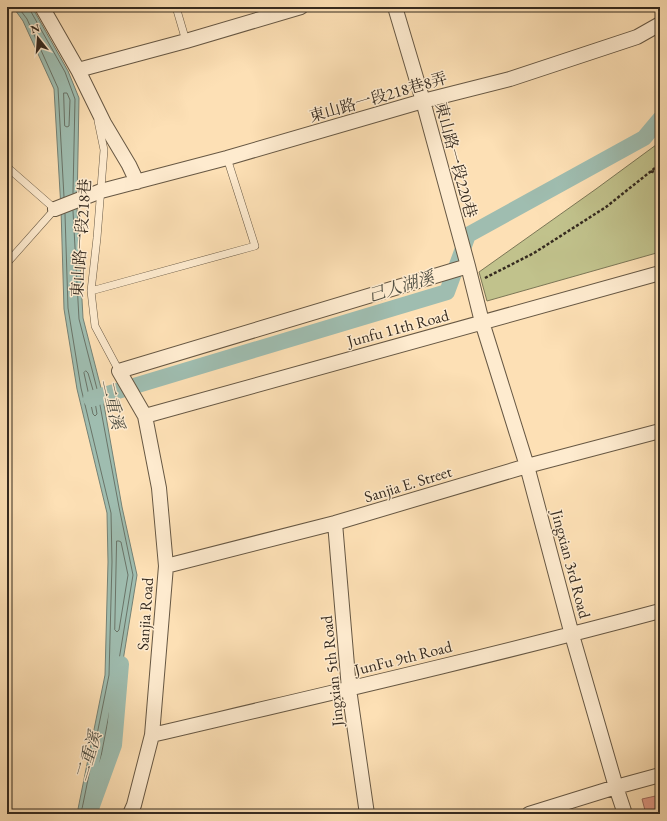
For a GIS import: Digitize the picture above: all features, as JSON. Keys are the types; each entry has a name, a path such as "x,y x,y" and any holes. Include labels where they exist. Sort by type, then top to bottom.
{"street":[{"name":"東山路一段218巷","path":"42,7 78,70 104,122 129,164 137,182"},
{"path":"78,70 186,41 301,7"},
{"name":"東山路一段220巷","path":"395,7 423,101 482,322"},
{"name":"東山路一段218巷8弄","path":"55,209 101,191 227,158 423,101 510,79 637,37 660,24"},
{"path":"119,371 468,266"},
{"name":"Junfu 11th Road","path":"145,416 660,273"},
{"name":"Jingxian 3rd Road","path":"482,322 527,466 572,634 625,814"},
{"name":"Sanjia Road","path":"119,371 145,416 159,488 166,566 152,735 134,805 130,814"},
{"name":"Sanjia E. Street","path":"166,566 335,523 527,466 660,431"},
{"name":"Jingxian 5th Road","path":"335,523 349,689 367,814"},
{"name":"JunFu 9th Road","path":"152,735 349,689 660,611"},
{"path":"529,814 660,775"}],"lane":[{"path":"176,7 186,41"},
{"name":"東山路一段218巷","path":"94,102 104,150 98,238 91,291 95,326 119,371"},
{"path":"91,291 256,246 227,158"},
{"path":"7,167 55,209 7,264"}],"path":[{"path":"472,285 534,253 606,207 660,164"},
{"path":"651,171 660,176"}],"green space":[{"path":"660,142 660,252 487,301 479,272"}],"water":[{"name":"二重溪","path":"13,7 32,7 68,71 79,98 77,208 83,318 101,388 122,507 137,575 120,679 94,814 77,814 105,675 108,562 107,513 77,389 64,309 61,209 54,89 23,21"}],"building":[{"path":"660,795 660,814 646,814 642,799"}],"waterway":[{"name":"己人湖溪","path":"91,399 447,292 468,235 644,138 660,119"},
{"name":"二重溪","path":"89,814 114,745 121,664"}]}
